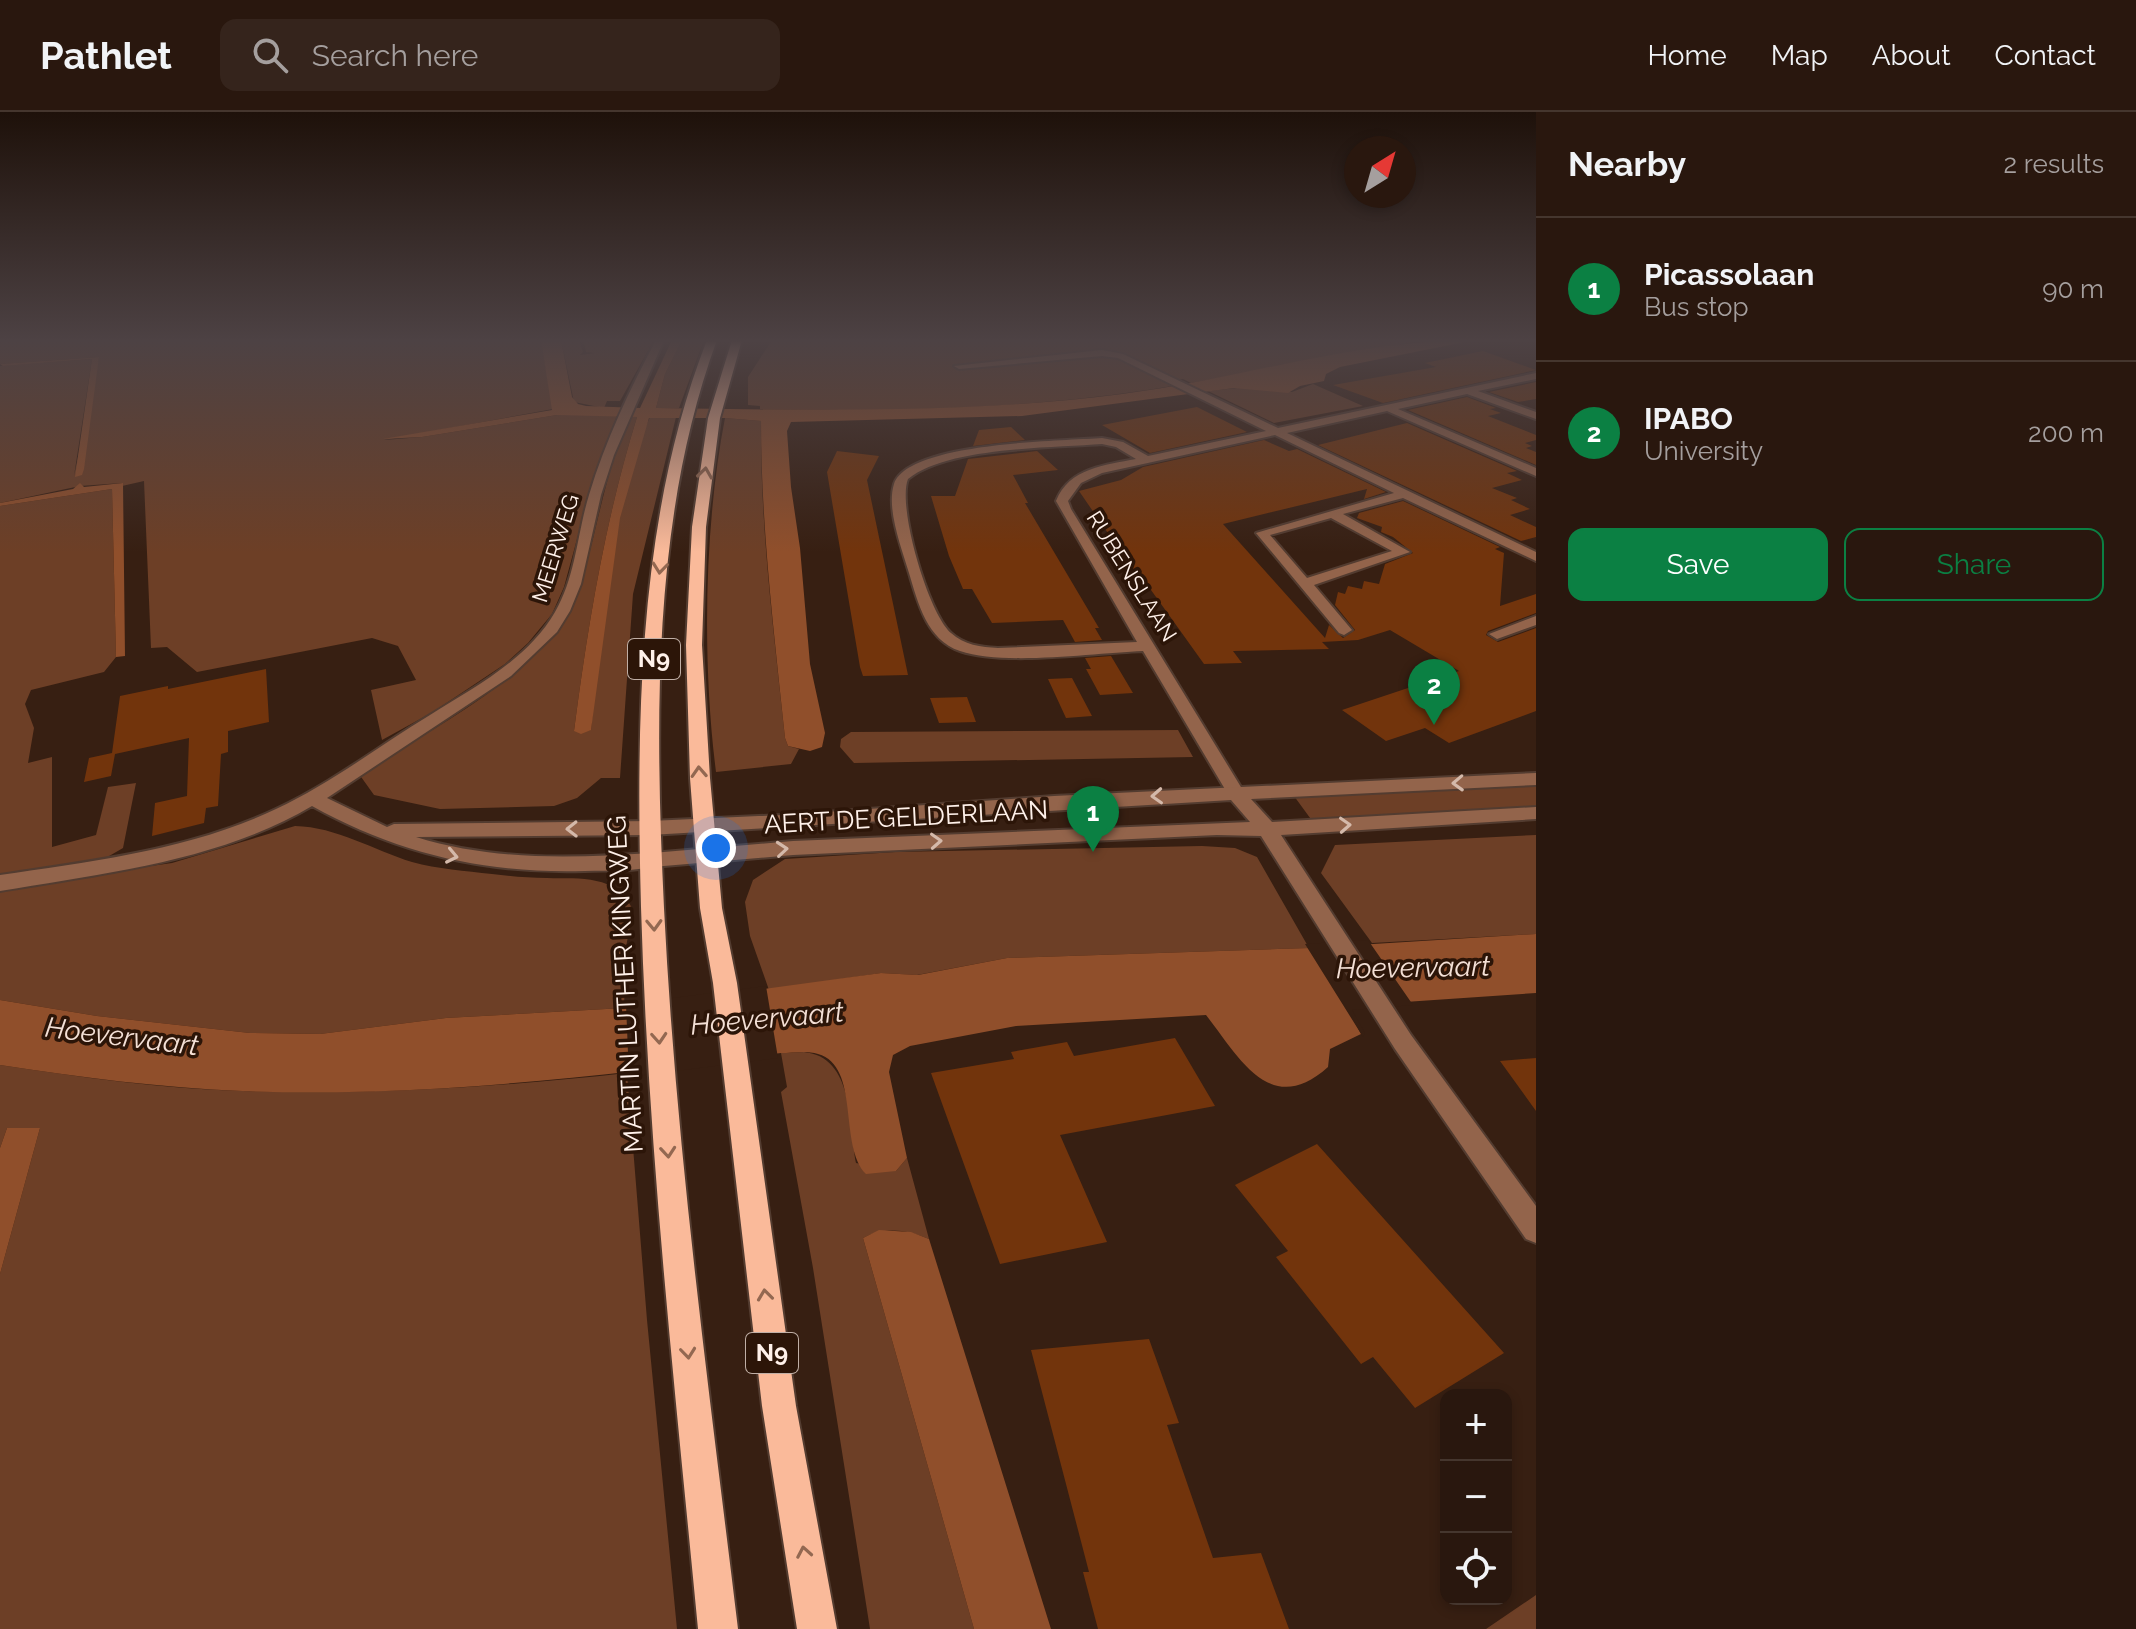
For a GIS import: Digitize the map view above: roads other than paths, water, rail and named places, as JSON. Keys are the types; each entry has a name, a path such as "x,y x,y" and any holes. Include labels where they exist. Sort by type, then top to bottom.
{"highway":[{"name":"MARTIN LUTHER KINGWEG","path":"686,411 669,490 659,575 648,781 662,1085 675,1236 718,1629"},
{"name":"N9","path":"717,411 701,500 695,619 703,825 711,908 725,983 779,1406 817,1629"}],"street":[{"name":"MEERWEG","path":"0,883 178,852 273,818 484,687 546,636 571,595 595,496 625,411"},
{"path":"1235,411 1536,557"},
{"name":"RUBENSLAAN","path":"1375,411 1087,474 1069,487 1062,501 1235,792 1267,829 1403,1042 1536,1229"},
{"path":"1395,411 1534,469"},
{"path":"1145,459 1119,444 1102,441 959,456 926,463 907,473 900,483 898,497 928,605 938,628 952,642 977,652 998,653 1149,646"},
{"path":"1344,630 1262,533 1403,494"},
{"path":"1306,583 1403,552 1333,514"},
{"path":"1497,634 1536,620"},
{"name":"AERT DE GELDERLAAN","path":"378,831 650,828 1235,792 1536,779"},
{"name":"AERT DE GELDERLAAN","path":"310,797 342,817 439,853 505,864 588,865 793,848 1201,829 1267,829 1536,813"}],"water":[{"path":"85,411 92,411 84,469 82,475 75,477"},
{"path":"547,411 1061,411 1022,416 791,422 787,431 791,487 800,548 810,664 825,733 822,747 810,751 788,746 785,738 766,540 761,421 649,418 620,518 591,730 581,734 574,731 585,651 616,494 637,417 557,415 422,437 383,439"},
{"path":"80,483 84,487 123,483 125,656 116,657 112,489 0,506 0,503 73,489"},
{"name":"Hoevervaart","path":"1536,934 1536,993 1346,1006 1361,1034 1330,1049 1328,1067 1307,1081 1289,1087 1273,1084 1244,1064 1206,1015 1016,1026 910,1046 893,1055 889,1072 907,1158 896,1171 866,1174 853,1145 840,1074 831,1061 809,1052 512,1083 377,1091 212,1090 0,1065 0,1000 97,1016 250,1033 320,1034 446,1018 624,1008 881,973 918,975 1007,958 1309,948"},
{"path":"7,1128 40,1128 0,1274 0,1148"},
{"path":"879,1230 911,1232 929,1239 1051,1629 974,1629 863,1238"}],"place":[{"name":"IPABO","path":"1434,725"},
{"name":"Picassolaan","path":"1093,852"}]}
